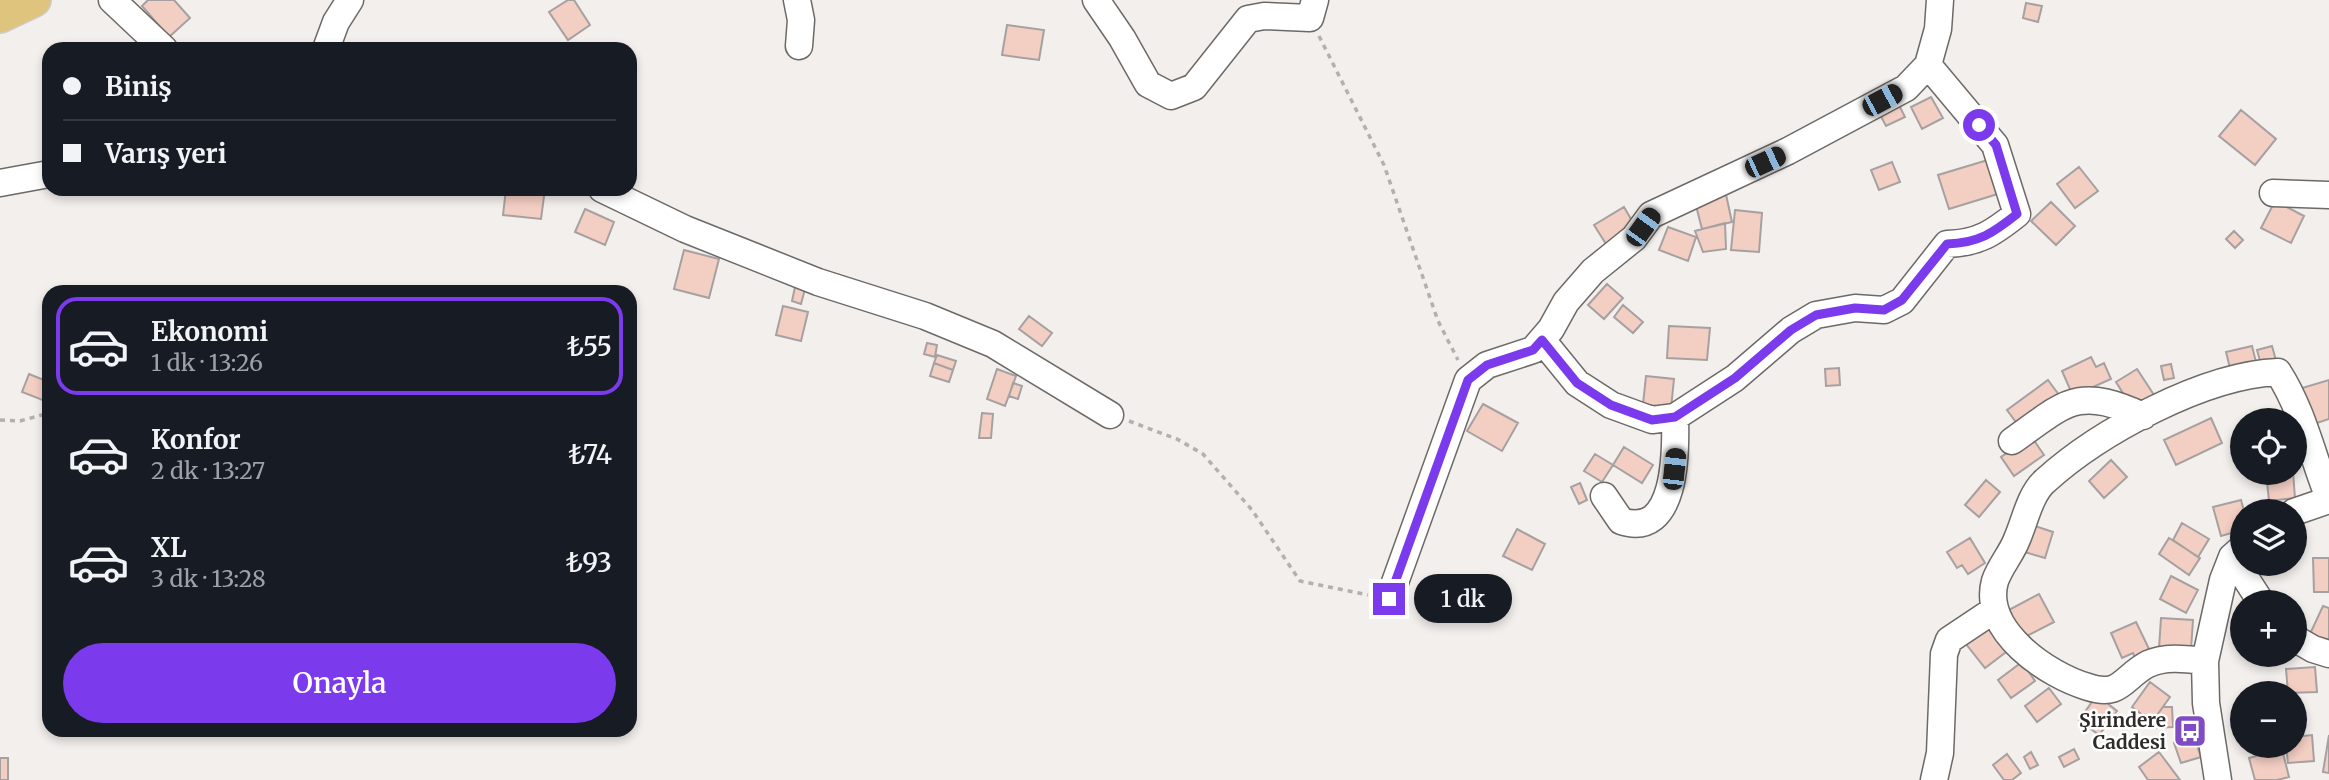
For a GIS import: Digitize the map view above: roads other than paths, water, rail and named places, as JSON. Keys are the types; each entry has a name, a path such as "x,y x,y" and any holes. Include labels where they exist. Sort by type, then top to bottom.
{"main road":[{"path":"0,16 33,0"}],"street":[{"path":"112,0 157,42"},
{"path":"330,42 350,0"},
{"path":"797,0 801,20 799,46"},
{"path":"1096,0 1122,38 1147,84 1171,96 1194,87 1248,19 1312,9"},
{"path":"1389,599 1468,380 1487,365 1533,350 1566,302 1593,271 1634,238 1651,215 1788,151 1906,88 1928,65 1938,29 1940,0"},
{"path":"1542,340 1577,383 1611,405 1652,420 1675,417 1735,378 1791,330 1816,315 1855,308 1884,310 1902,300 1947,244 1968,244 1994,232 2017,214 1996,145 1928,65"},
{"path":"0,183 42,175"},
{"path":"2273,193 2329,195"},
{"path":"617,196 685,229 806,277 925,316 993,344 1110,415"},
{"path":"2206,661 2182,658 2161,660 2148,664 2114,690 2101,691 2051,671 2016,645 1994,610 1995,582 2043,483 2110,433 2143,416 2225,381 2278,372 2318,427 2329,499 2307,507"},
{"path":"2012,441 2050,414 2080,399 2116,404 2143,416"},
{"path":"1604,496 1621,521 1640,524 1655,515 1666,500 1672,484 1675,417"},
{"path":"2218,780 2206,703 2206,661 2223,580 2230,566"},
{"path":"1934,780 1940,752 1944,654 1949,640 1994,610"},
{"path":"2307,646 2329,654"}],"place":[{"name":"Şirindere Caddesi","path":"2190,731"}]}
